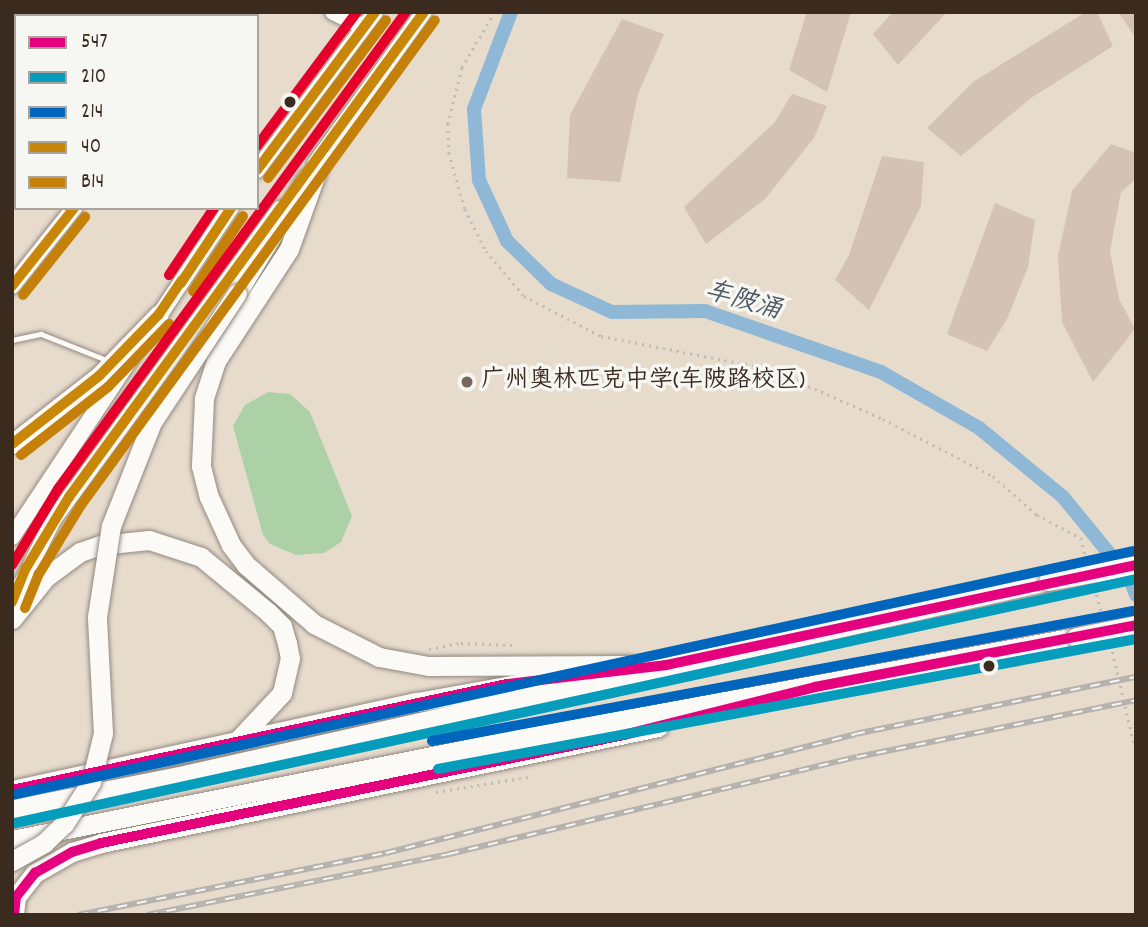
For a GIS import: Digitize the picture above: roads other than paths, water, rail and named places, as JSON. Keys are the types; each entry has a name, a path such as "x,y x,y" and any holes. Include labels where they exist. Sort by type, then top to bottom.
{"highway":[{"path":"12,861 44,843 64,824 91,782 103,733 97,617 113,518 152,422 237,293 323,154"},
{"path":"323,154 289,249 216,361 204,399 201,466 209,497 231,545 246,565 314,624 380,657 428,666 666,665"},
{"path":"12,444 70,402 159,314"},
{"path":"12,619 46,577 80,552 100,545 149,540 201,557 268,612 282,626 288,643 290,658 282,693 237,740"},
{"path":"12,809 187,765 666,665 1048,581 1136,565"},
{"path":"12,840 501,742 815,687 1136,625"},
{"path":"12,790 187,765 237,740 507,684 666,665"},
{"path":"12,882 52,862 101,843 624,735 815,687"},
{"path":"14,915 24,884 52,862"}],"main road":[{"path":"333,12 364,27"},
{"path":"259,167 375,12"},
{"path":"12,603 53,520 323,154 424,12"},
{"path":"12,286 72,210"},
{"path":"12,537 230,210"}],"lane":[{"path":"12,340 41,334 112,363"}],"waterway":[{"name":"车陂涌","path":"511,12 474,109 479,180 507,241 551,284 612,312 705,311 881,372 979,428 1063,497 1130,579 1136,595"}],"railway":[{"path":"78,915 386,853 855,734 1136,677"},
{"path":"147,915 449,854 857,757 1136,700"}],"place":[{"name":"广州奥林匹克中学(车陂路校区)","path":"467,382"}]}
